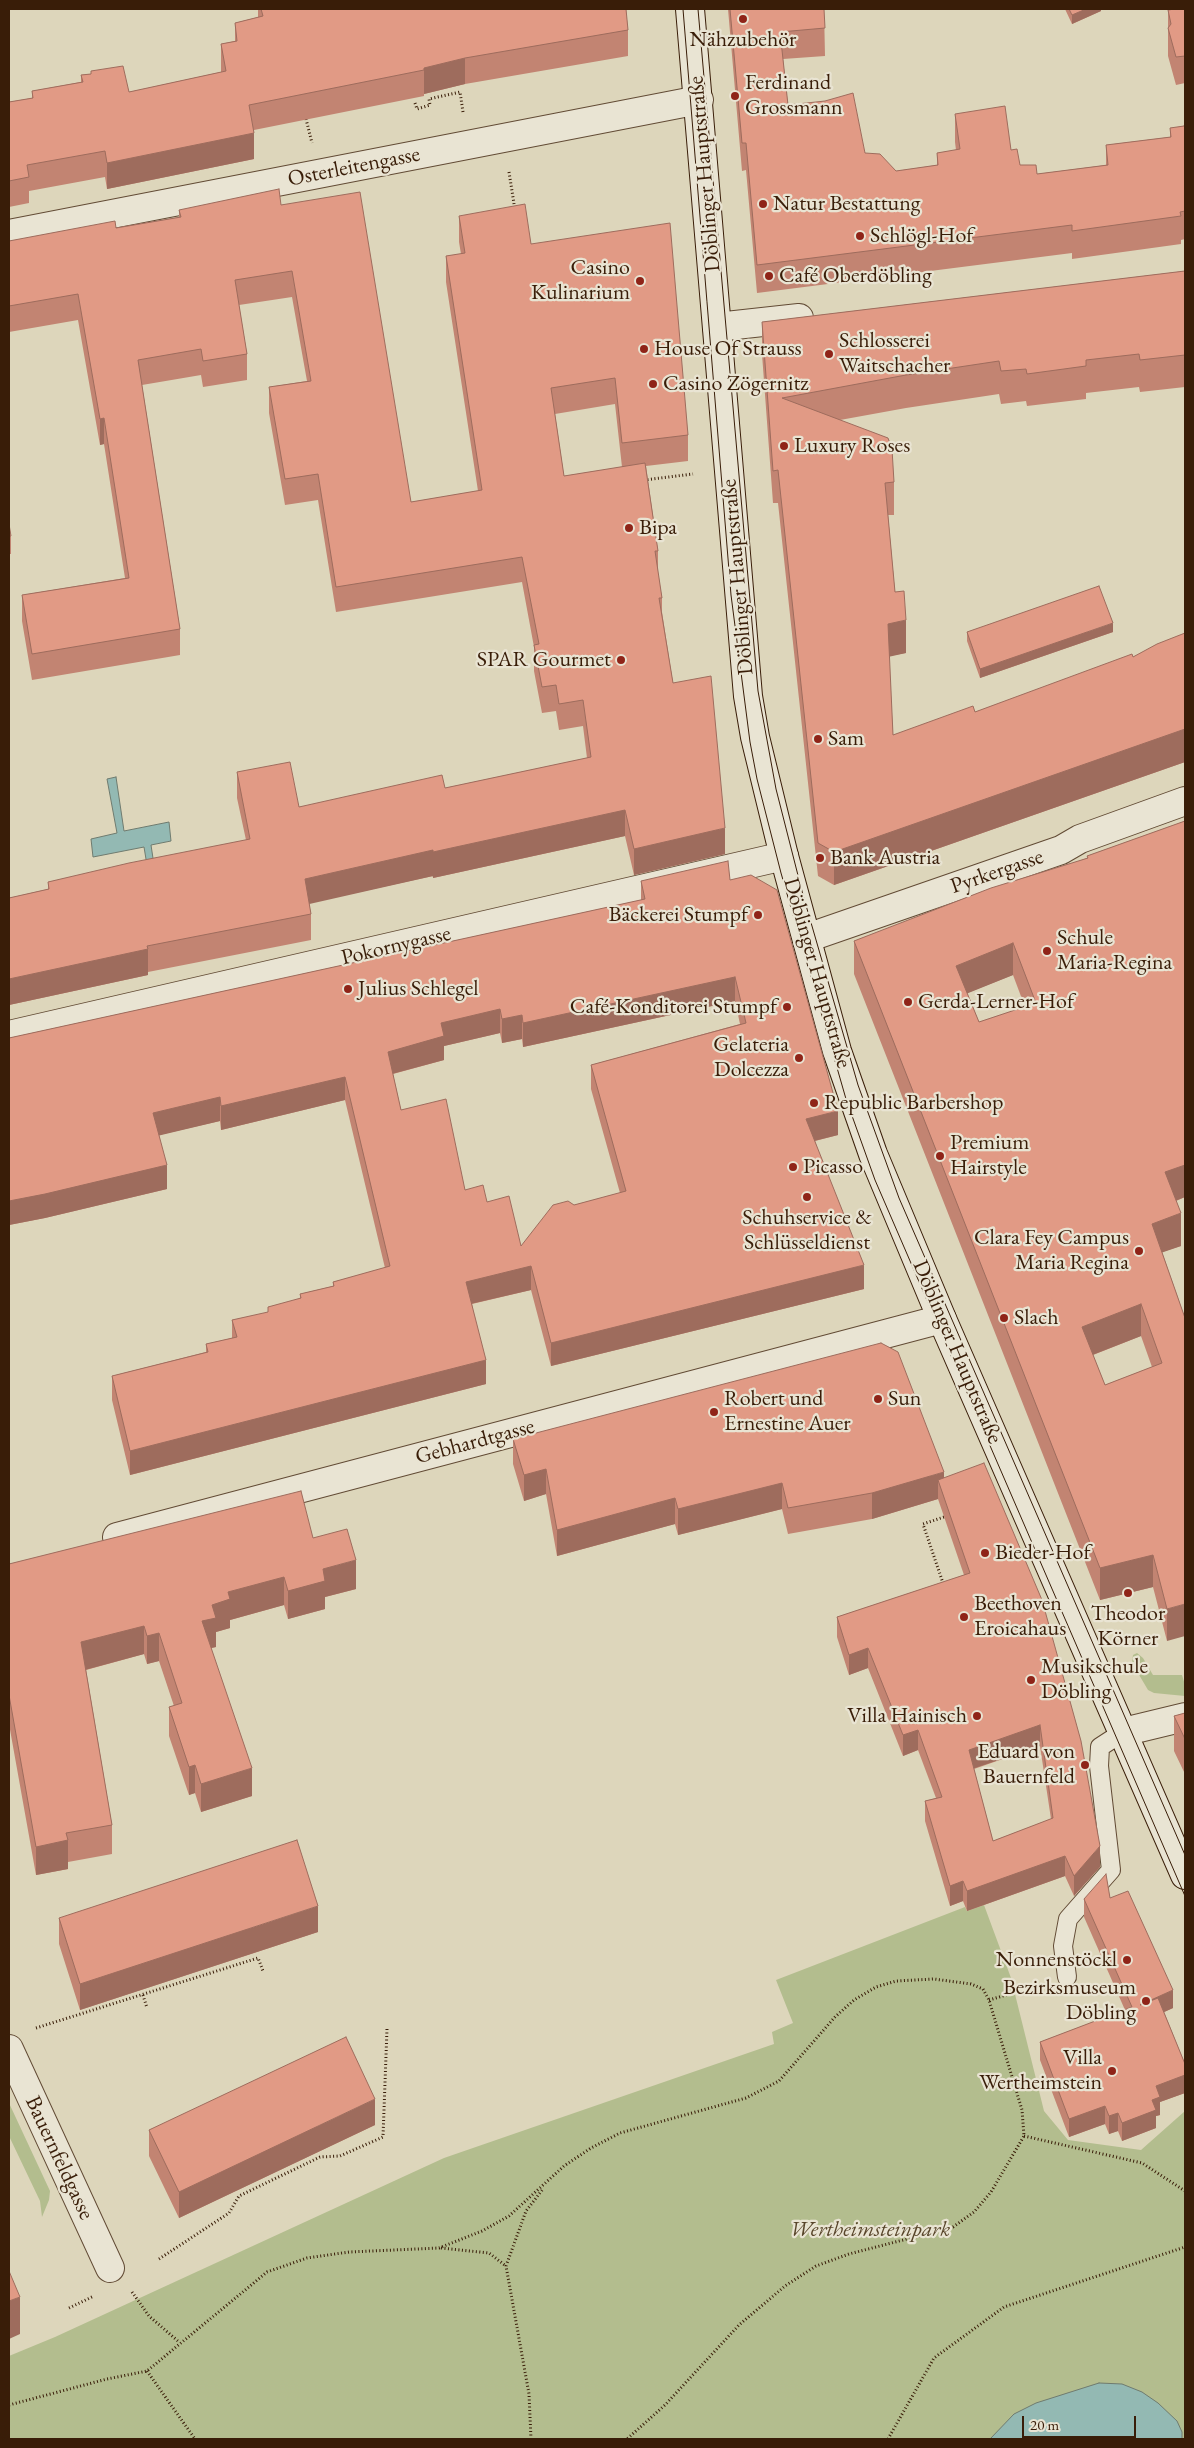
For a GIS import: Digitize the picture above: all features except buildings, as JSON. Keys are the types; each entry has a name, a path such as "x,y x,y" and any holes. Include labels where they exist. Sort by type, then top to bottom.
{"street":[{"name":"Döblinger Hauptstraße","path":"690,9 748,696 755,737 784,856 837,1051 873,1154 942,1319 1185,1875"},
{"name":"Osterleitengasse","path":"9,234 699,100"},
{"path":"717,327 822,315"},
{"name":"Pyrkergasse","path":"807,938 1061,850 1084,837 1185,801"},
{"name":"Pokornygasse","path":"9,1035 784,856"},
{"name":"Gebhardtgasse","path":"96,1543 942,1319"},
{"path":"1123,1732 1185,1717"},
{"name":"Bauernfeldgasse","path":"9,2049 110,2268"}],"lane":[{"path":"1067,1977 1063,1946 1068,1920 1111,1870 1099,1766 1100,1747 1123,1732"}],"path":[{"path":"415,103 417,109 430,105 429,99 460,92 464,116"},
{"path":"306,119 313,147"},
{"path":"508,166 516,213"},
{"path":"638,481 693,474"},
{"path":"944,1517 923,1524 947,1594"},
{"path":"33,2029 258,1958 263,1971"},
{"path":"989,2000 1067,1977"},
{"path":"531,2439 529,2394 506,2266 526,2211 564,2166 591,2148 620,2134 746,2098 779,2081 835,2017 854,2000 876,1987 896,1981 934,1979 971,1984 983,1989 989,2000 1022,2110 1024,2136 991,2192 974,2212 952,2228 849,2254 816,2266 785,2286 739,2325 665,2405 627,2439"},
{"path":"143,1995 147,2008"},
{"path":"159,2259 229,2213 239,2196 320,2157 340,2156 383,2137 386,2029"},
{"path":"1024,2136 1142,2163 1185,2191"},
{"path":"439,2248 482,2231 509,2216 548,2183"},
{"path":"888,2439 934,2358 1004,2307 1185,2247"},
{"path":"9,2405 107,2379 147,2371 179,2342 267,2272 307,2258 349,2252 439,2248 489,2253 506,2266"},
{"path":"133,2293 149,2316 179,2342"},
{"path":"147,2371 195,2439"}],"green space":[{"path":"1137,1653 1143,1658 1153,1675 1182,1675 1185,1685 1185,1696 1154,1693 1148,1690 1132,1663 1133,1655"},
{"name":"Wertheimsteinpark","path":"984,1905 1011,1978 1044,2111 1068,2140 1141,2150 1185,2111 1185,2439 9,2439 9,2356 55,2337 444,2158 774,2044 772,2032 793,2023 776,1980 965,1907 967,1911"},
{"path":"9,2103 50,2191 49,2200 42,2217 40,2201 9,2136"}],"water":[{"path":"116,777 124,831 169,822 171,841 151,845 157,885 163,962 144,847 93,857 91,839 117,833 107,779"},
{"path":"1099,2383 1122,2384 1142,2392 1158,2403 1177,2421 1182,2432 1182,2439 990,2439 1014,2414 1036,2403"}],"tram line":[{"path":"683,9 731,595 750,742 757,779 781,873 846,1099 875,1180 1185,1896"},
{"path":"698,9 758,691 776,789 803,895 858,1085 899,1198 1185,1855"}],"place":[{"name":"Nähzubehör","path":"743,19"},
{"name":"Ferdinand Grossmann","path":"735,96"},
{"name":"Natur Bestattung","path":"763,204"},
{"name":"Schlögl-Hof","path":"860,236"},
{"name":"Café Oberdöbling","path":"769,276"},
{"name":"Casino Kulinarium","path":"640,281"},
{"name":"House Of Strauss","path":"644,349"},
{"name":"Schlosserei Waitschacher","path":"829,354"},
{"name":"Casino Zögernitz","path":"653,384"},
{"name":"Luxury Roses","path":"784,446"},
{"name":"Bipa","path":"629,528"},
{"name":"SPAR Gourmet","path":"621,660"},
{"name":"Sam","path":"818,739"},
{"name":"Bank Austria","path":"820,858"},
{"name":"Bäckerei Stumpf","path":"758,915"},
{"name":"Schule Maria-Regina","path":"1047,951"},
{"name":"Julius Schlegel","path":"348,989"},
{"name":"Gerda-Lerner-Hof","path":"908,1002"},
{"name":"Café-Konditorei Stumpf","path":"787,1007"},
{"name":"Gelateria Dolcezza","path":"799,1058"},
{"name":"Republic Barbershop","path":"814,1103"},
{"name":"Premium Hairstyle","path":"940,1156"},
{"name":"Picasso","path":"793,1167"},
{"name":"Schuhservice & Schlüsseldienst","path":"807,1197"},
{"name":"Clara Fey Campus Maria Regina","path":"1139,1251"},
{"name":"Slach","path":"1004,1318"},
{"name":"Sun","path":"878,1399"},
{"name":"Robert und Ernestine Auer","path":"714,1412"},
{"name":"Bieder-Hof","path":"985,1553"},
{"name":"Theodor Körner","path":"1128,1593"},
{"name":"Beethoven Eroicahaus","path":"964,1617"},
{"name":"Musikschule Döbling","path":"1031,1680"},
{"name":"Villa Hainisch","path":"977,1716"},
{"name":"Eduard von Bauernfeld","path":"1085,1765"},
{"name":"Nonnenstöckl","path":"1127,1960"},
{"name":"Bezirksmuseum Döbling","path":"1146,2001"},
{"name":"Villa Wertheimstein","path":"1112,2071"}]}
